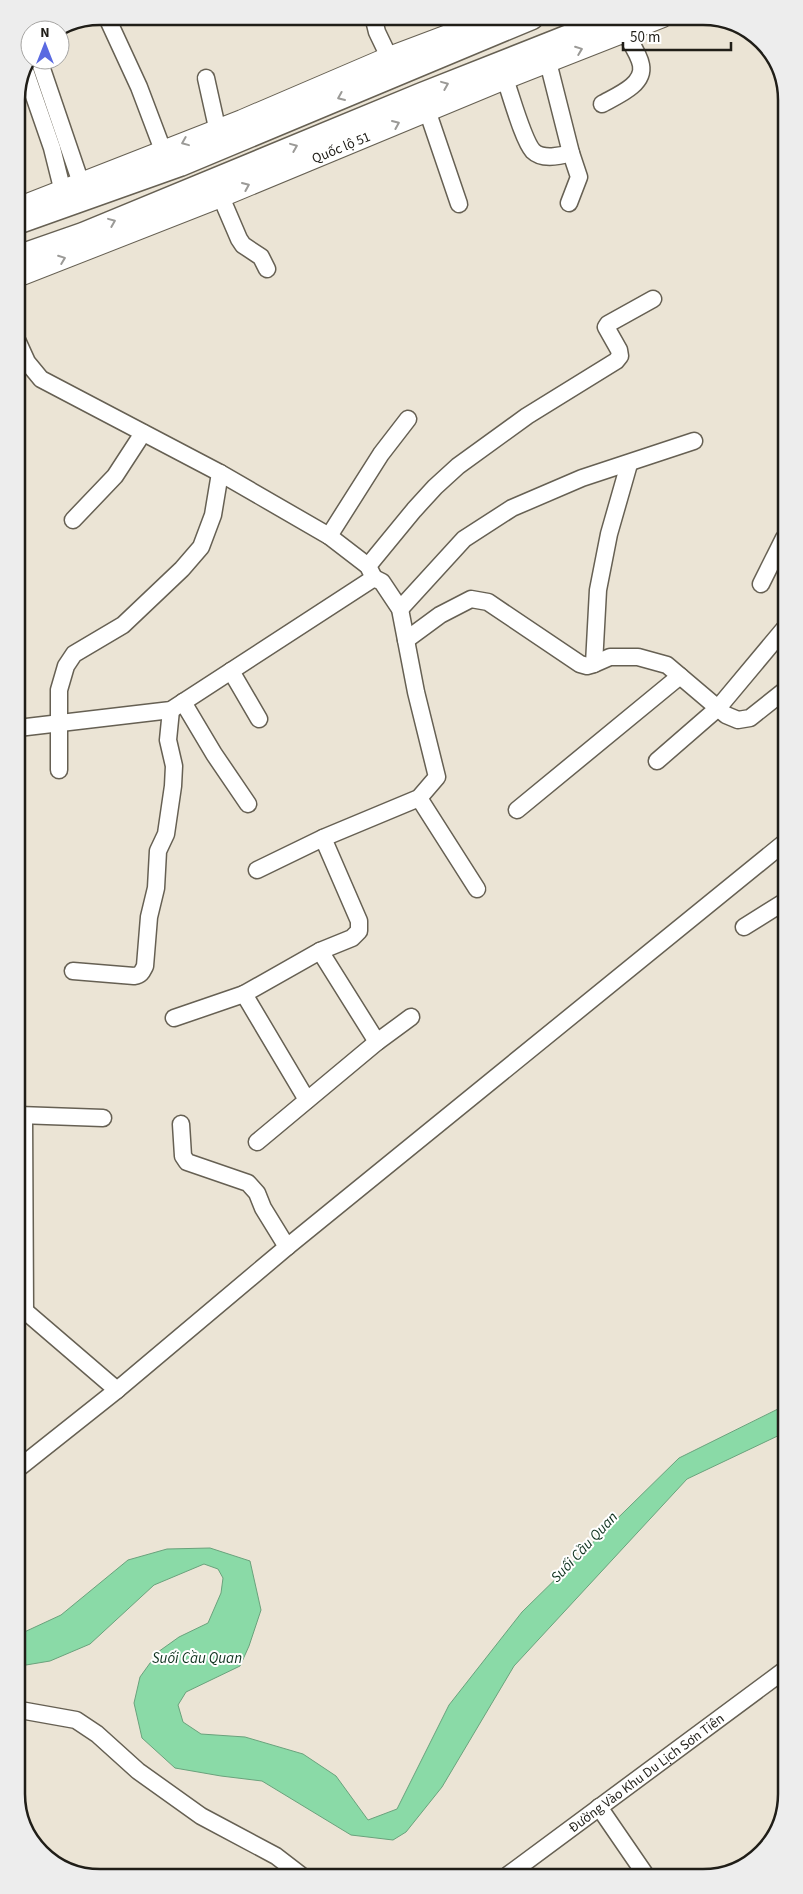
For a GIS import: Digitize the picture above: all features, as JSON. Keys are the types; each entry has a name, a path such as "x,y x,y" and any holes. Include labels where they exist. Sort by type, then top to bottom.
{"highway":[{"path":"25,219 74,194 167,160 220,138 384,80 515,25"},
{"name":"Quốc lộ 51","path":"25,254 83,234 621,25"}],"main road":[{"path":"220,138 389,58 472,25"},
{"name":"Quốc lộ 51","path":"25,273 220,197 425,102 505,79 548,62 621,25"},
{"path":"25,206 74,194"}],"street":[{"path":"111,25 139,87 167,160"},
{"path":"375,25 389,58 384,80"},
{"path":"602,104 636,82 640,74 641,65 621,25"},
{"path":"548,62 579,177 569,203"},
{"path":"42,70 74,194"},
{"path":"206,78 220,138"},
{"path":"28,79 52,148 74,194"},
{"path":"505,79 526,140 534,152 541,155 557,156 571,152"},
{"path":"425,102 459,204"},
{"path":"220,197 243,246 261,257 267,269"},
{"path":"25,727 177,706 231,671 371,572 414,510 458,466 527,416 616,361 620,356 619,350 606,327 608,324 653,299"},
{"path":"25,358 42,379 220,473 329,536 382,582 400,608 436,777 418,798 323,838 258,870"},
{"path":"329,536 381,454 408,419"},
{"path":"74,520 115,476 143,434"},
{"path":"400,608 464,538 512,508 582,478 694,441"},
{"path":"594,664 598,590 609,534 629,464"},
{"path":"59,770 59,690 66,666 74,654 123,625 182,569 201,547 213,515 220,473"},
{"path":"761,584 778,550"},
{"path":"406,640 440,615 471,599 488,602 580,664 587,666 610,657 638,657 668,665 726,715 738,720 750,718 778,696"},
{"path":"657,761 718,708 778,636"},
{"path":"231,671 259,719"},
{"path":"517,810 680,676"},
{"path":"177,706 214,754 248,804"},
{"path":"74,971 134,976 140,975 145,966 149,917 156,888 158,851 166,834 173,786 174,766 168,740 177,706"},
{"path":"418,798 477,889"},
{"path":"174,1018 244,994 320,952 352,938 359,931 359,921 323,838"},
{"path":"25,1463 117,1390 287,1247 778,848"},
{"path":"744,927 778,906"},
{"path":"320,952 377,1042"},
{"path":"244,994 306,1100"},
{"path":"257,1142 377,1042 411,1017"},
{"path":"25,1116 103,1118"},
{"path":"180,1124 183,1156 187,1162 248,1184 257,1193 263,1208 287,1247"},
{"path":"25,1313 117,1390"},
{"name":"Đường Vào Khu Du Lịch Sơn Tiên","path":"516,1869 778,1675"},
{"path":"25,1711 76,1720 97,1734 138,1771 201,1816 276,1856 293,1869"},
{"path":"598,1807 641,1869"}],"water":[{"name":"Suối Cầu Quan","path":"778,1409 778,1436 687,1479 514,1666 442,1787 406,1832 393,1840 351,1835 262,1781 175,1768 142,1738 134,1703 140,1677 158,1652 179,1637 208,1623 221,1593 223,1578 218,1569 204,1564 154,1585 90,1644 50,1661 25,1665 25,1632 61,1615 128,1560 167,1549 210,1548 250,1561 261,1610 249,1646 240,1666 186,1692 178,1705 183,1722 201,1734 245,1737 303,1754 336,1776 368,1820 397,1809 449,1705 522,1612 679,1458"}]}
